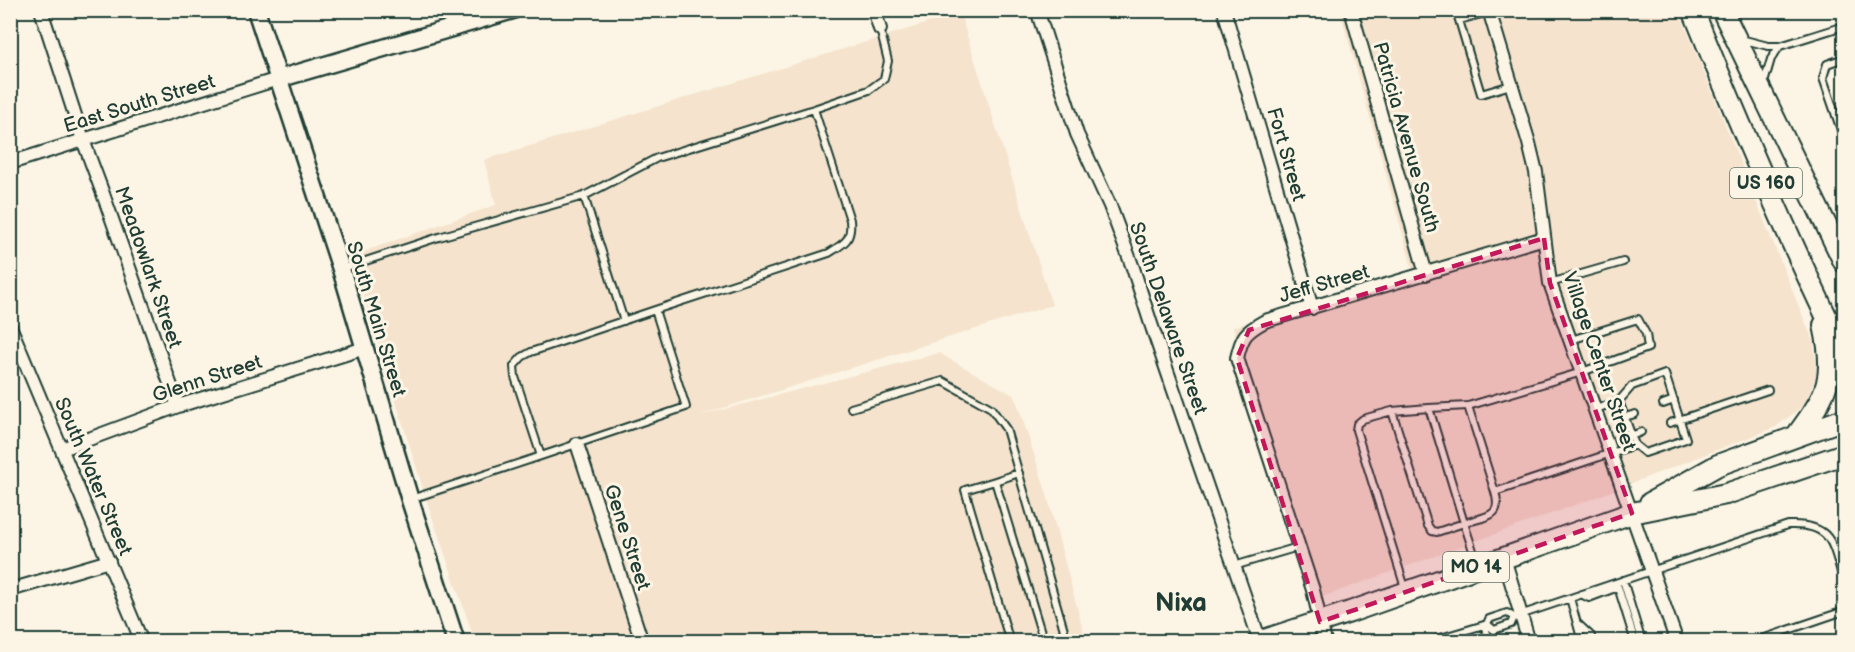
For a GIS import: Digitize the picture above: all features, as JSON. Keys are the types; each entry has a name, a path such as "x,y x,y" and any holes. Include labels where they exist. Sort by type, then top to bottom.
{"main road":[{"name":"US 160","path":"1693,10 1731,105 1818,299 1845,352"},
{"name":"US 160","path":"1722,10 1845,262"},
{"path":"1797,435 1819,406 1827,389 1828,343 1818,299"},
{"name":"MO 14","path":"1632,513 1718,465 1845,419"},
{"name":"MO 14","path":"1258,641 1320,622 1632,513 1726,494 1845,454"},
{"path":"1805,466 1845,469"}],"street":[{"name":"Meadowlark Street","path":"41,10 83,140 178,406"},
{"name":"South Main Street","path":"256,10 340,269 456,642"},
{"path":"278,79 513,10"},
{"path":"874,10 880,29"},
{"name":"South Delaware Street","path":"1038,10 1077,134 1110,206 1133,268 1258,641"},
{"name":"Fort Street","path":"1224,10 1312,308"},
{"name":"Patricia Avenue South","path":"1351,10 1426,274"},
{"name":"Village Center Street","path":"1489,11 1536,172 1550,283 1677,642"},
{"name":"East South Street","path":"10,164 278,79"},
{"name":"Jeff Street","path":"1298,547 1237,357 1241,340 1249,330 1264,321 1544,238"},
{"name":"South Water Street","path":"10,326 142,642"},
{"name":"Glenn Street","path":"62,449 178,406 365,348"},
{"name":"Gene Street","path":"577,444 641,641"},
{"path":"1298,547 1313,590 1325,642"},
{"path":"1504,558 1517,616 1529,642"},
{"path":"10,590 109,561"}],"lane":[{"path":"1456,10 1482,94 1511,85"},
{"path":"1459,20 1489,11"},
{"path":"1735,37 1768,46 1780,46 1845,26"},
{"path":"340,269 439,237 584,196 657,158 869,90 884,79 888,61 880,29"},
{"path":"1762,93 1771,59 1780,46"},
{"path":"1845,58 1827,64 1823,78 1842,133 1845,134"},
{"path":"541,456 515,377 514,366 522,357 531,352 829,253 848,239 851,231 850,220 814,109"},
{"path":"584,196 624,321"},
{"path":"1550,283 1623,262"},
{"path":"410,500 686,407 655,310"},
{"path":"1406,592 1356,430 1357,424 1363,419 1392,411 1468,406 1582,372 1648,348 1646,333 1638,319 1570,340"},
{"path":"1596,409 1619,401 1632,386 1665,374 1686,439 1645,453 1635,446 1619,401"},
{"path":"851,408 942,381 991,408 1006,429 1064,630 1058,642"},
{"path":"1670,423 1768,390"},
{"path":"1663,404 1674,400"},
{"path":"1392,411 1428,526 1432,531 1437,532 1497,510 1495,492 1468,406"},
{"path":"1429,408 1478,566"},
{"path":"1625,417 1635,414"},
{"path":"1631,436 1641,432"},
{"path":"1495,492 1635,446"},
{"path":"1010,642 965,490 1019,473"},
{"path":"995,481 1044,642"},
{"path":"1427,642 1486,625 1494,630 1511,624 1517,616 1788,525 1815,526 1830,539 1845,582"},
{"path":"1234,566 1298,547"},
{"path":"1623,580 1642,642"},
{"path":"1581,594 1589,598 1618,587 1635,642"},
{"path":"1570,598 1582,642"},
{"path":"1753,642 1845,611"},
{"path":"1490,642 1486,625 1489,619 1507,613 1517,616"},
{"path":"1577,622 1591,636 1592,642"}],"highlighted area":[{"path":"1544,238 1550,283 1632,513 1320,622 1237,358 1249,330"}],"shaded area":[{"path":"1340,11 1679,11 1813,341 1818,372 1804,405 1776,427 1586,501 1322,597 1233,327 1413,271"},
{"path":"960,13 1052,305 698,416 939,353 1015,396 1046,491 1086,641 650,642 648,637 634,642 475,641 428,505 351,256 496,205 484,160"}],"district":[{"name":"Nixa","path":"1181,602"}]}
